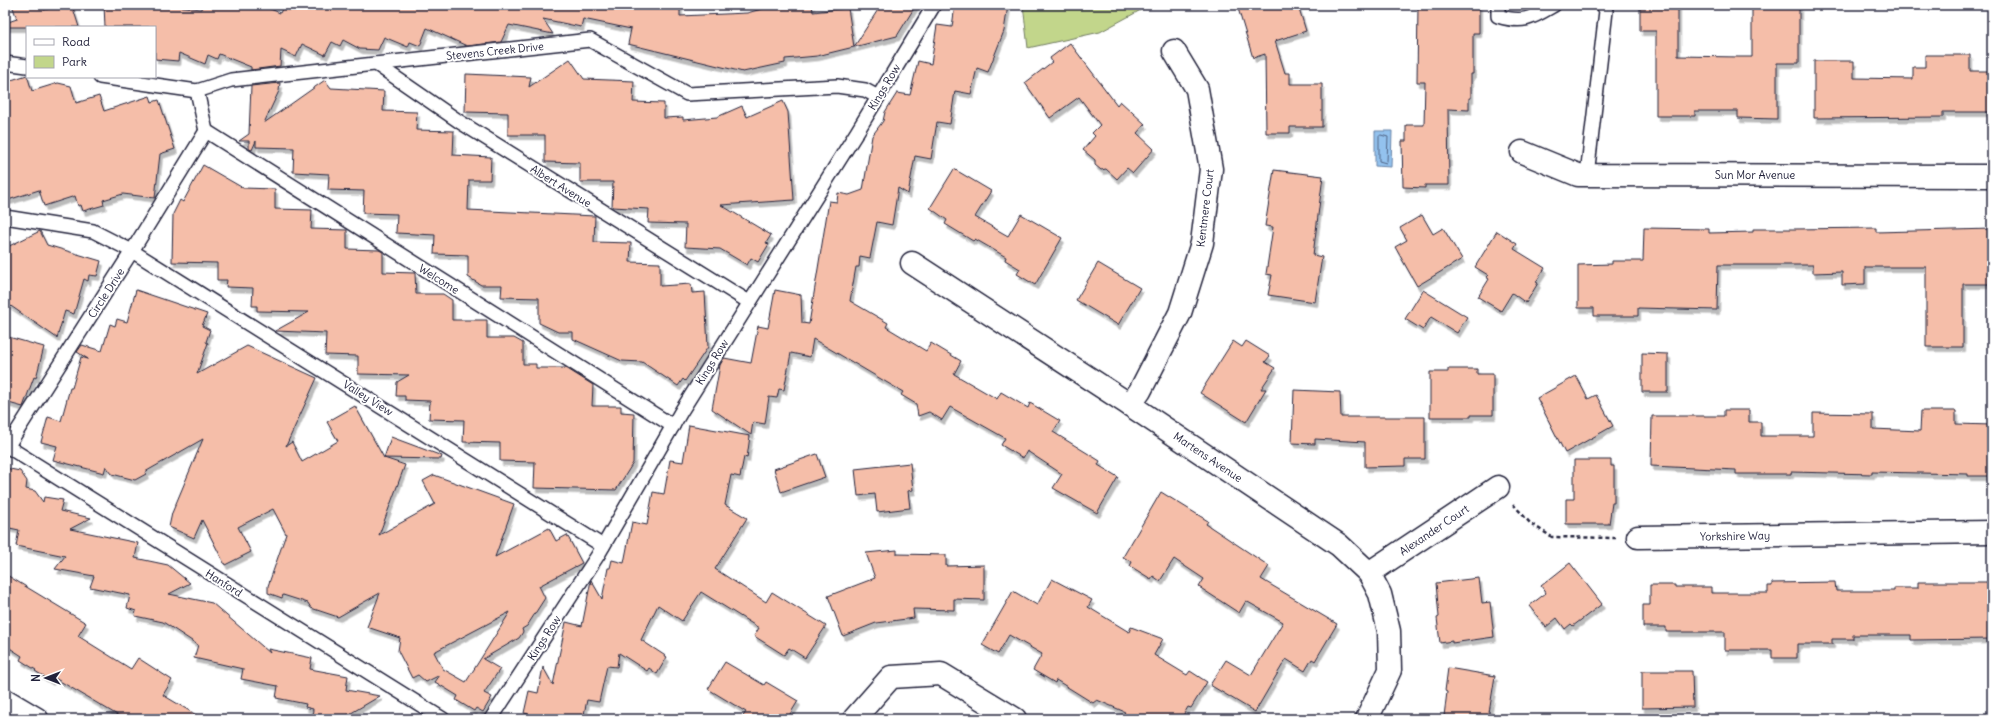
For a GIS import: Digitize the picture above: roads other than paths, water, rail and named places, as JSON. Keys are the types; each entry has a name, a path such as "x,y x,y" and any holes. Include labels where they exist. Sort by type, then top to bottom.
{"street":[{"name":"Kentmere Court","path":"1130,405 1140,391 1180,313 1202,243 1211,169 1197,89 1174,51"},
{"name":"Sun Mor Avenue","path":"1522,152 1578,175 1992,176"},
{"name":"Martens Avenue","path":"912,263 1130,405 1339,545 1369,573 1380,594 1389,631 1390,670 1366,719"},
{"name":"Alexander Court","path":"1369,573 1498,487"},
{"name":"Yorkshire Way","path":"1638,537 1992,532"},
{"path":"854,719 891,677 941,674 1016,719"},
{"path":"5,700 37,719"}],"lane":[{"name":"Kings Row","path":"491,719 603,546 673,426 934,5"},
{"path":"1498,5 1498,16 1512,20 1532,18 1554,5"},
{"path":"1587,175 1606,11 1603,5"},
{"name":"Stevens Creek Drive","path":"107,78 197,91 231,80 590,40 687,94 837,86 865,90 878,97"},
{"path":"5,63 26,66"},
{"name":"Albert Avenue","path":"376,64 460,122 749,302"},
{"path":"197,91 206,131"},
{"name":"Circle Drive","path":"6,446 132,251 206,131"},
{"name":"Welcome","path":"206,131 673,426"},
{"path":"5,217 93,231 132,251"},
{"name":"Valley View","path":"132,251 603,546"},
{"name":"Hanford","path":"6,446 443,719"}],"water":[{"path":"1375,131 1392,131 1391,167 1375,166"}]}
